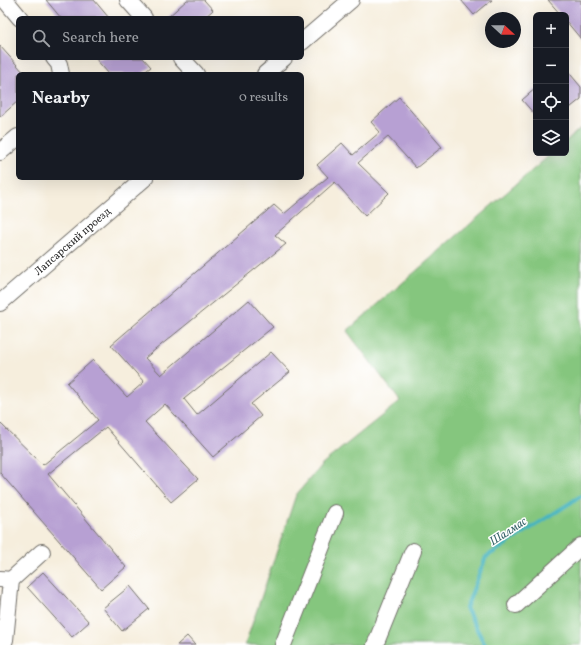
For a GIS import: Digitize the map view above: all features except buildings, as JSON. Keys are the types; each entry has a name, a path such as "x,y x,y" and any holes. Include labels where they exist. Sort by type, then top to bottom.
{"street":[{"path":"4,0 18,16"},
{"path":"128,0 142,16"},
{"path":"304,40 345,2"},
{"path":"56,60 59,64 61,72"},
{"path":"183,60 194,72"},
{"path":"267,72 282,60"},
{"path":"0,152 16,139"},
{"name":"Лапсарский проезд","path":"0,303 143,180"},
{"path":"283,645 335,513"},
{"path":"516,605 581,546"},
{"path":"375,645 413,551"},
{"path":"5,640 5,579 42,552"}],"green space":[{"path":"581,128 581,645 245,645 296,495 322,464 400,401 347,331 549,156 569,156 569,138"}],"waterway":[{"name":"Шалмас","path":"485,645 466,608 486,557 581,496"}]}
